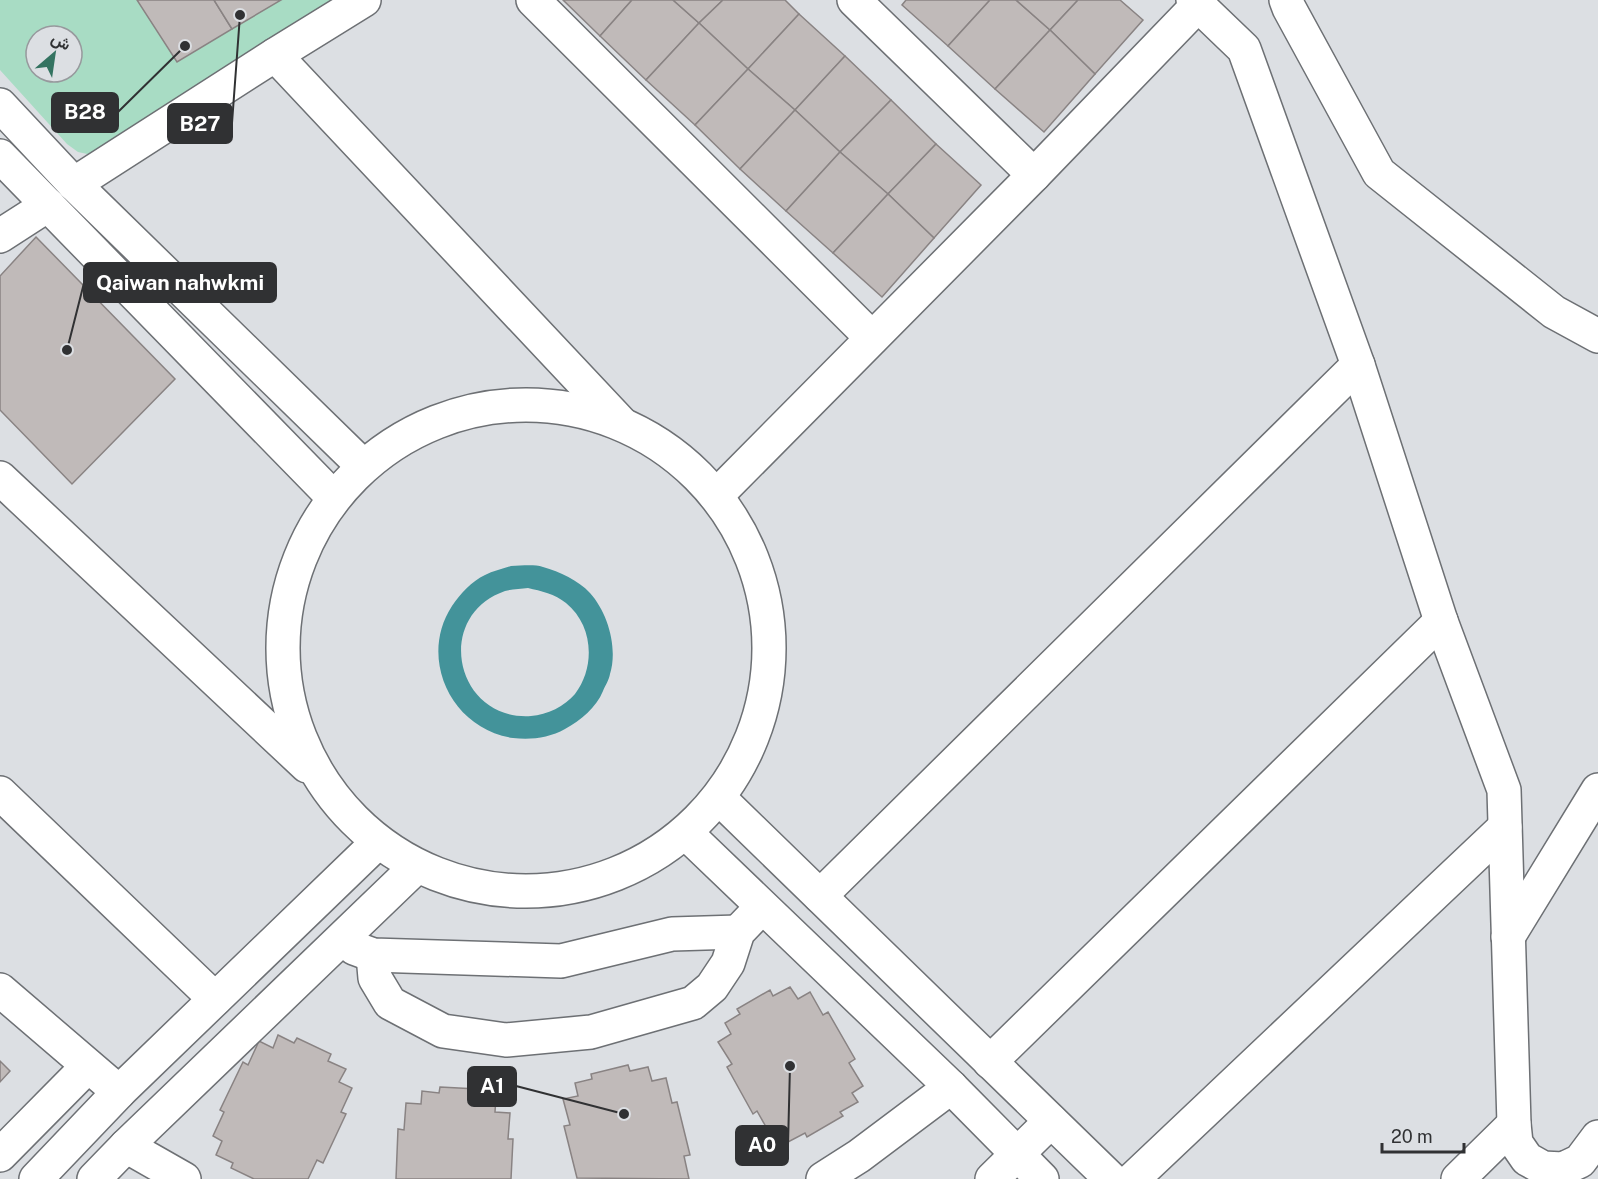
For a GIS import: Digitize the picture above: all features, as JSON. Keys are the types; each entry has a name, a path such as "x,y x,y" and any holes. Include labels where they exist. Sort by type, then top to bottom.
{"street":[{"path":"74,184 364,0"},
{"path":"533,0 872,338"},
{"path":"854,0 1034,175"},
{"path":"1286,0 1288,8 1379,173 1554,312 1598,336"},
{"path":"716,496 1034,175 1196,3 1244,49 1358,364 1441,621 1504,790 1516,1143 1527,1159 1543,1168 1563,1169 1580,1161 1598,1137"},
{"path":"275,55 622,424"},
{"path":"0,105 74,184 363,466"},
{"path":"0,156 333,497"},
{"path":"0,236 48,205"},
{"path":"820,896 1358,364"},
{"path":"555,406 622,424 662,446 697,474 726,508 760,578 770,655 756,730 719,798 686,833 639,865 585,885 528,892 470,886 417,866 378,842 325,787 291,717 281,640 296,565 333,497 363,466 420,428 486,407 555,406"},
{"path":"0,478 322,780"},
{"path":"990,1062 1441,621"},
{"path":"1508,937 1598,790"},
{"path":"0,793 215,999"},
{"path":"719,798 1111,1179"},
{"path":"1132,1179 1504,827"},
{"path":"686,833 951,1087 1042,1179"},
{"path":"36,1179 119,1092 378,842"},
{"path":"94,1179 417,866"},
{"path":"373,956 375,978 390,1003 443,1031 506,1040 591,1032 693,1003 712,987 729,963 738,932 762,907"},
{"path":"338,941 373,956 561,961 672,934 738,932"},
{"path":"0,990 119,1092"},
{"path":"0,1155 88,1066"},
{"path":"823,1179 860,1155 951,1087"},
{"path":"992,1179 1051,1121"},
{"path":"1458,1179 1514,1124"},
{"path":"126,1146 184,1179"},
{"path":"1064,1179 1087,1156"}],"green space":[{"path":"0,0 137,0 177,62 278,0 341,0 195,86 92,155 78,152 67,144 0,70"}],"water":[{"path":"511,566 539,566 574,580 585,588 596,601 610,631 612,664 609,678 600,697 577,722 546,736 513,738 491,732 473,721 457,706 446,688 440,668 438,647 442,626 452,606 475,581","holes":["528,588 548,593 566,603 582,623 588,646 586,671 575,694 555,709 531,716 505,713 485,702 470,685 462,665 462,643 468,622 482,604 505,591"]}],"building":[{"path":"137,0 214,0 232,29 177,62"},
{"path":"214,0 281,0 232,29"},
{"path":"563,0 632,0 600,36"},
{"path":"632,0 673,0 699,23 646,80 600,36"},
{"path":"673,0 723,0 699,23"},
{"path":"723,0 785,0 799,14 748,69 699,23"},
{"path":"906,0 990,0 948,46 902,5"},
{"path":"990,0 1016,0 1050,30 995,89 948,46"},
{"path":"1016,0 1078,0 1050,30"},
{"path":"1078,0 1120,0 1143,20 1095,74 1050,30"},
{"path":"799,14 845,56 795,110 748,69"},
{"path":"699,23 748,69 695,125 646,80"},
{"path":"1050,30 1095,74 1044,132 995,89"},
{"path":"845,56 891,100 840,152 795,110"},
{"path":"748,69 795,110 740,169 695,125"},
{"path":"891,100 936,144 888,194 840,152"},
{"path":"795,110 840,152 786,211 740,169"},
{"path":"936,144 981,185 934,238 888,194"},
{"path":"840,152 888,194 833,253 786,211"},
{"path":"888,194 934,238 882,297 833,253"},
{"path":"36,237 175,379 72,484 0,410 0,276"},
{"path":"790,987 798,999 810,992 823,1015 828,1012 855,1059 849,1063 863,1086 852,1093 858,1102 840,1112 843,1116 807,1137 805,1133 788,1142 780,1128 770,1134 757,1111 753,1114 727,1067 732,1064 718,1042 731,1034 725,1023 740,1014 737,1009 770,990 773,996"},
{"path":"278,1035 294,1043 297,1038 331,1054 328,1061 346,1069 339,1082 352,1088 341,1112 346,1114 323,1163 317,1160 308,1179 254,1179 231,1168 233,1163 216,1155 222,1141 213,1136 224,1112 220,1110 243,1062 248,1065 259,1041 273,1048"},
{"path":"0,1061 10,1071 0,1082"},
{"path":"628,1065 630,1071 648,1067 652,1081 666,1078 672,1103 677,1102 690,1155 684,1156 689,1179 577,1178 564,1126 570,1125 563,1099 578,1096 575,1083 592,1079 591,1074"},
{"path":"440,1087 477,1089 477,1096 496,1097 495,1112 510,1113 508,1139 513,1139 511,1179 396,1179 398,1129 404,1130 406,1103 421,1104 422,1091 439,1093"}],"place":[{"name":"B27","path":"240,15"},
{"name":"B28","path":"185,46"},
{"name":"Qaiwan nahwkmi","path":"67,350"},
{"name":"A0","path":"790,1066"},
{"name":"A1","path":"624,1114"}]}
